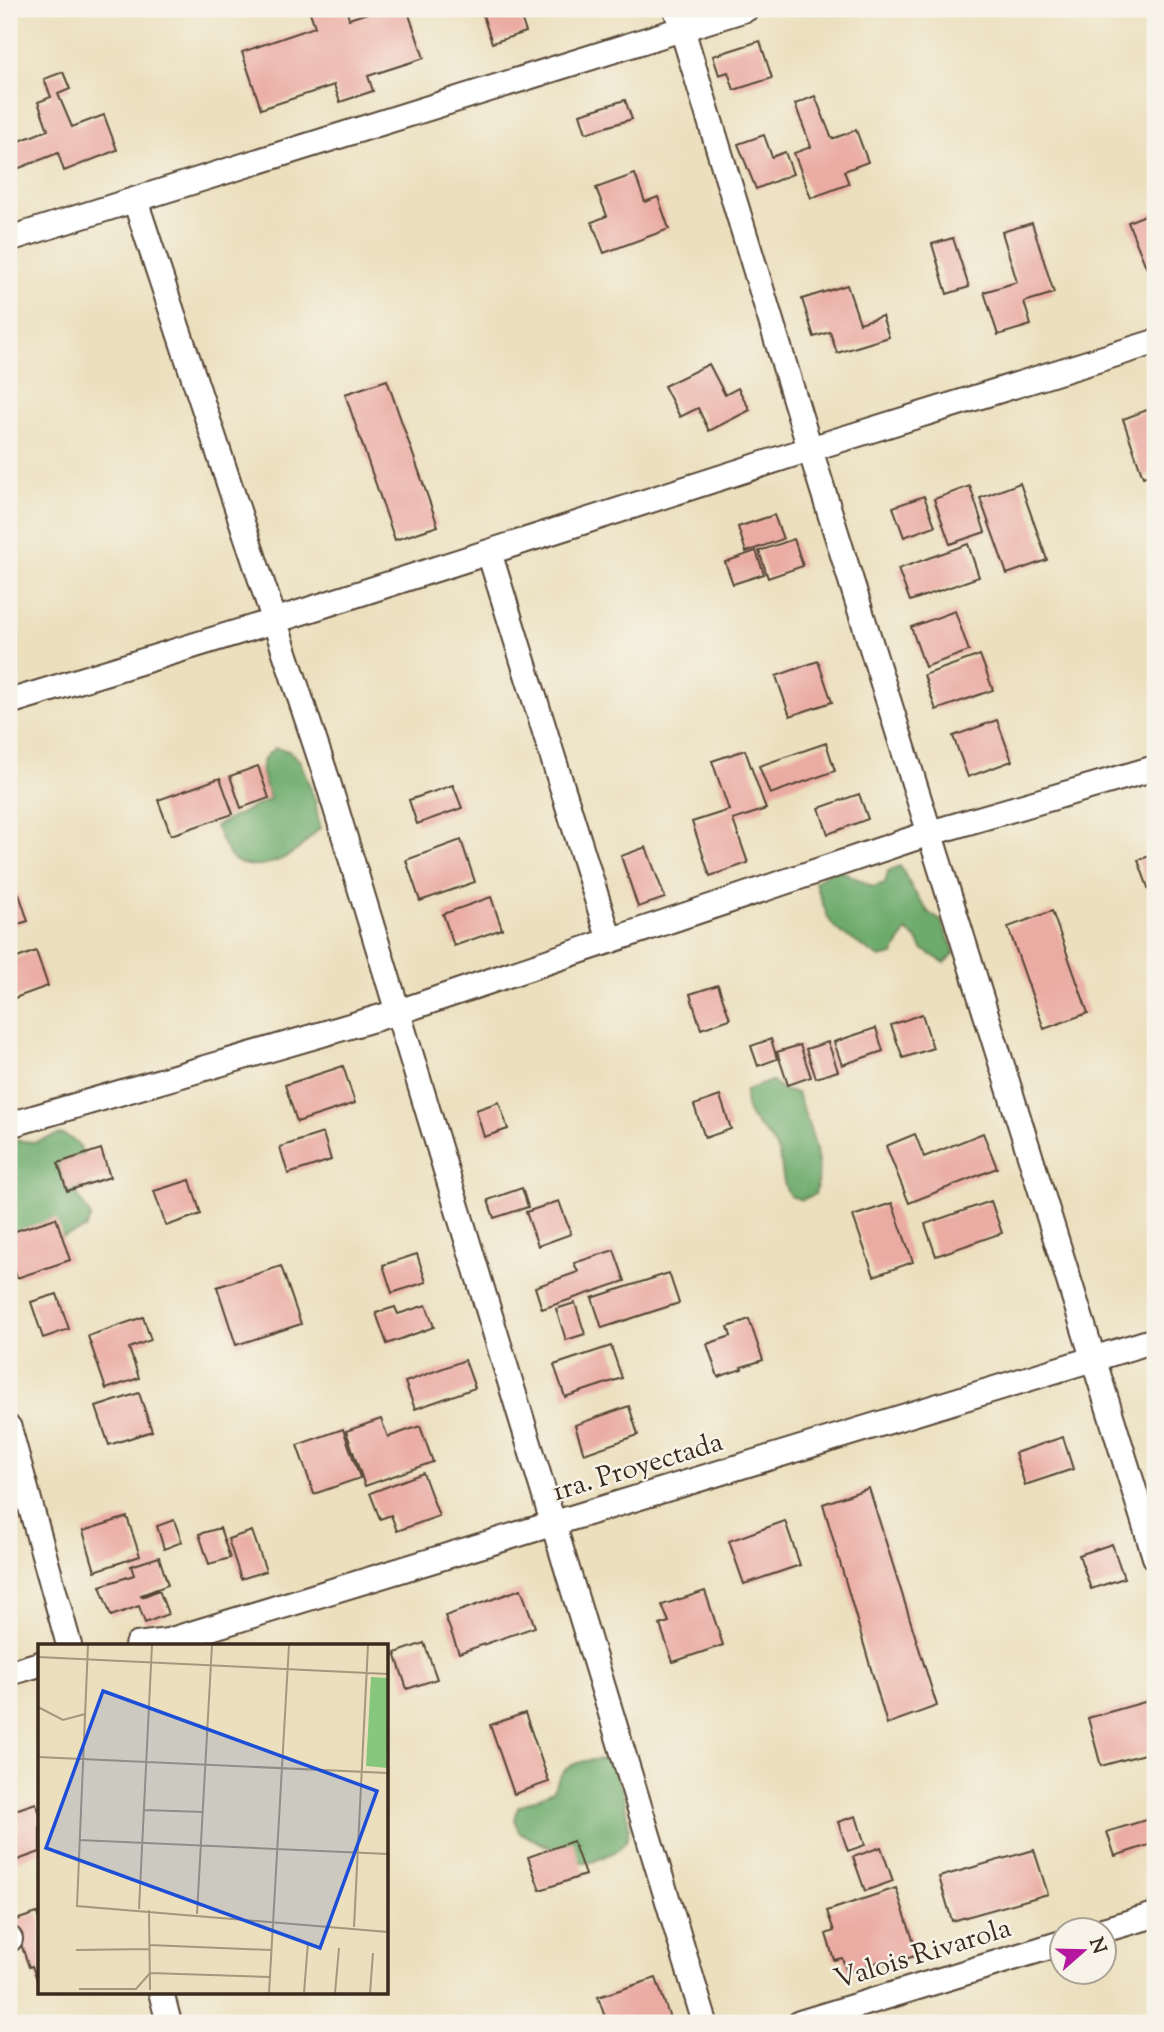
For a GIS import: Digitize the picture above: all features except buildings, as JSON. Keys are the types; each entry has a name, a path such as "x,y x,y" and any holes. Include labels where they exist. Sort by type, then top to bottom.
{"street":[{"path":"9,239 135,200 679,19 746,9"},
{"path":"679,19 1155,1557"},
{"path":"135,200 327,779 705,2023"},
{"path":"9,702 274,621 810,449 1155,342"},
{"path":"489,552 610,941"},
{"path":"9,1125 398,1013 930,833 1155,768"},
{"name":"1ra. Proyectada","path":"144,1644 167,1641 554,1525 1155,1340"},
{"path":"9,1428 69,1644"},
{"path":"9,1673 38,1665"},
{"path":"1118,1925 1155,1914"},
{"name":"Valois Rivarola","path":"800,2023 1048,1947"},
{"path":"162,1994 169,2023"}],"green space":[{"path":"275,748 289,751 300,761 315,800 320,828 296,851 281,859 263,865 245,864 230,856 215,826 270,799 262,765"},
{"path":"900,866 929,913 941,921 955,953 945,963 922,949 916,938 906,931 893,955 880,958 836,929 828,918 815,882 836,868 873,887 885,883 888,871"},
{"path":"772,1081 784,1091 797,1093 814,1143 818,1181 815,1194 802,1200 790,1196 784,1184 776,1148 747,1108 746,1090"},
{"path":"60,1134 74,1140 84,1155 91,1175 76,1193 91,1217 85,1229 9,1255 9,1140 35,1142"},
{"path":"604,1759 614,1768 624,1796 629,1828 626,1841 617,1851 592,1862 578,1862 519,1832 515,1820 518,1807 553,1791 561,1775 572,1765"}]}
